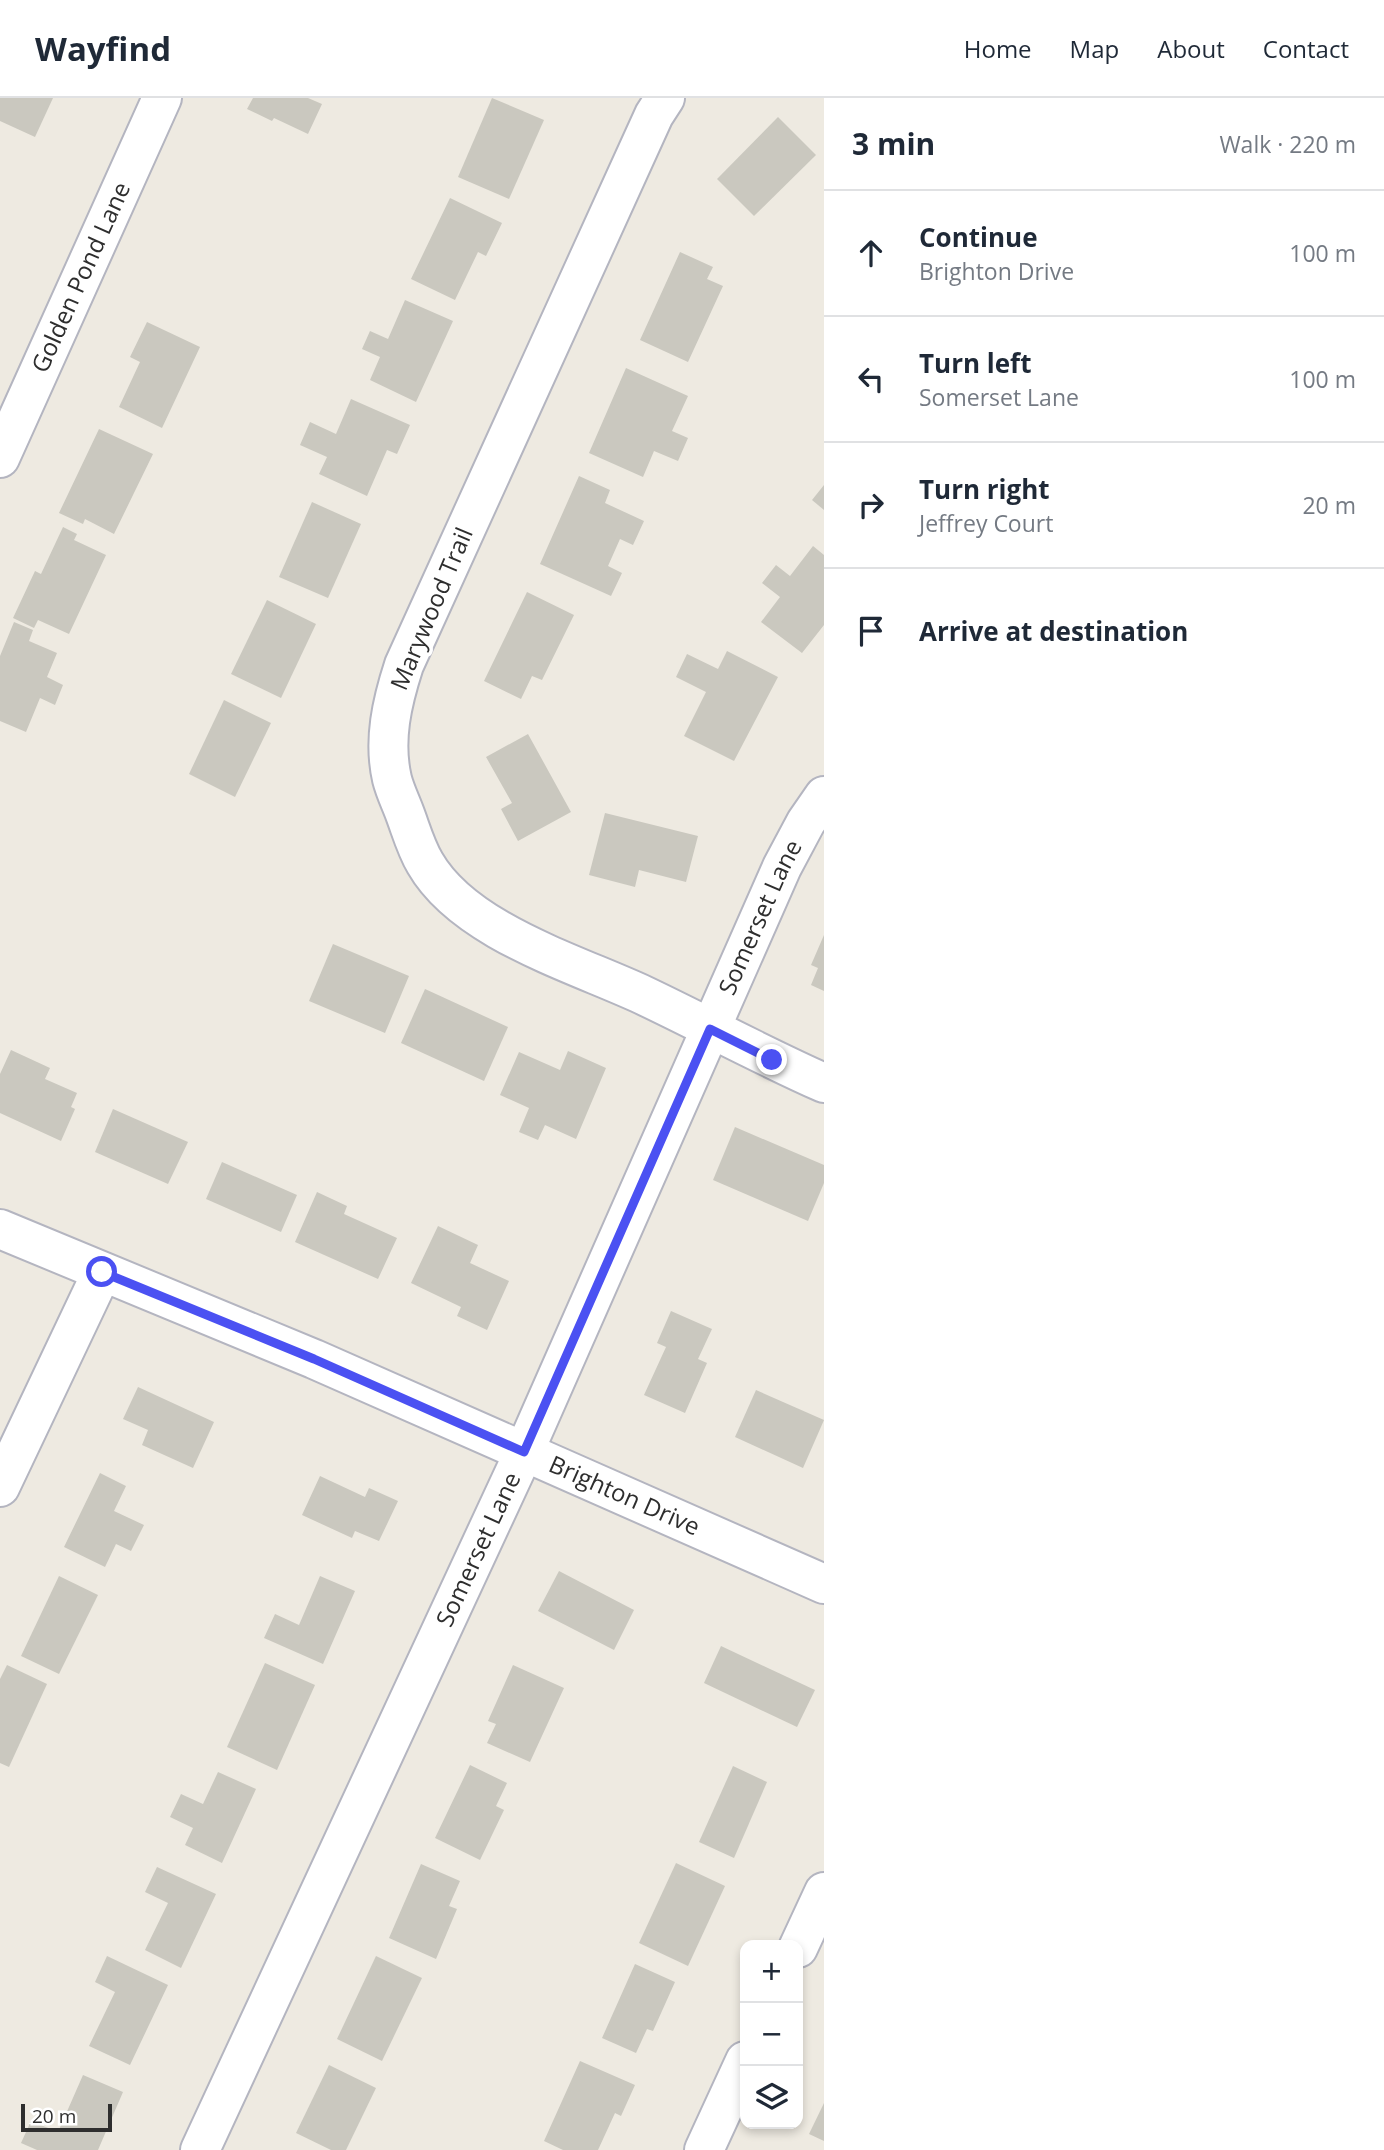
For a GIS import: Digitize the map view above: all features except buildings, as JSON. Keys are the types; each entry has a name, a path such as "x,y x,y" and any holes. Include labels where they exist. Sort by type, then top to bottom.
{"street":[{"name":"Golden Pond Lane","path":"0,458 162,98"},
{"name":"Marywood Trail","path":"665,98 653,115 404,665 390,720 388,750 392,780 424,862 456,901 492,927 644,996 824,1083"},
{"name":"Somerset Lane","path":"200,2150 524,1452 782,867 806,822 824,796"},
{"name":"Brighton Drive","path":"0,1229 314,1359 824,1584"},
{"path":"0,1487 102,1272"},
{"path":"802,1940 824,1892"},
{"path":"704,2150 743,2066"}],"route":[{"path":"102,1272 314,1359 524,1452 710,1029 772,1060"}]}
